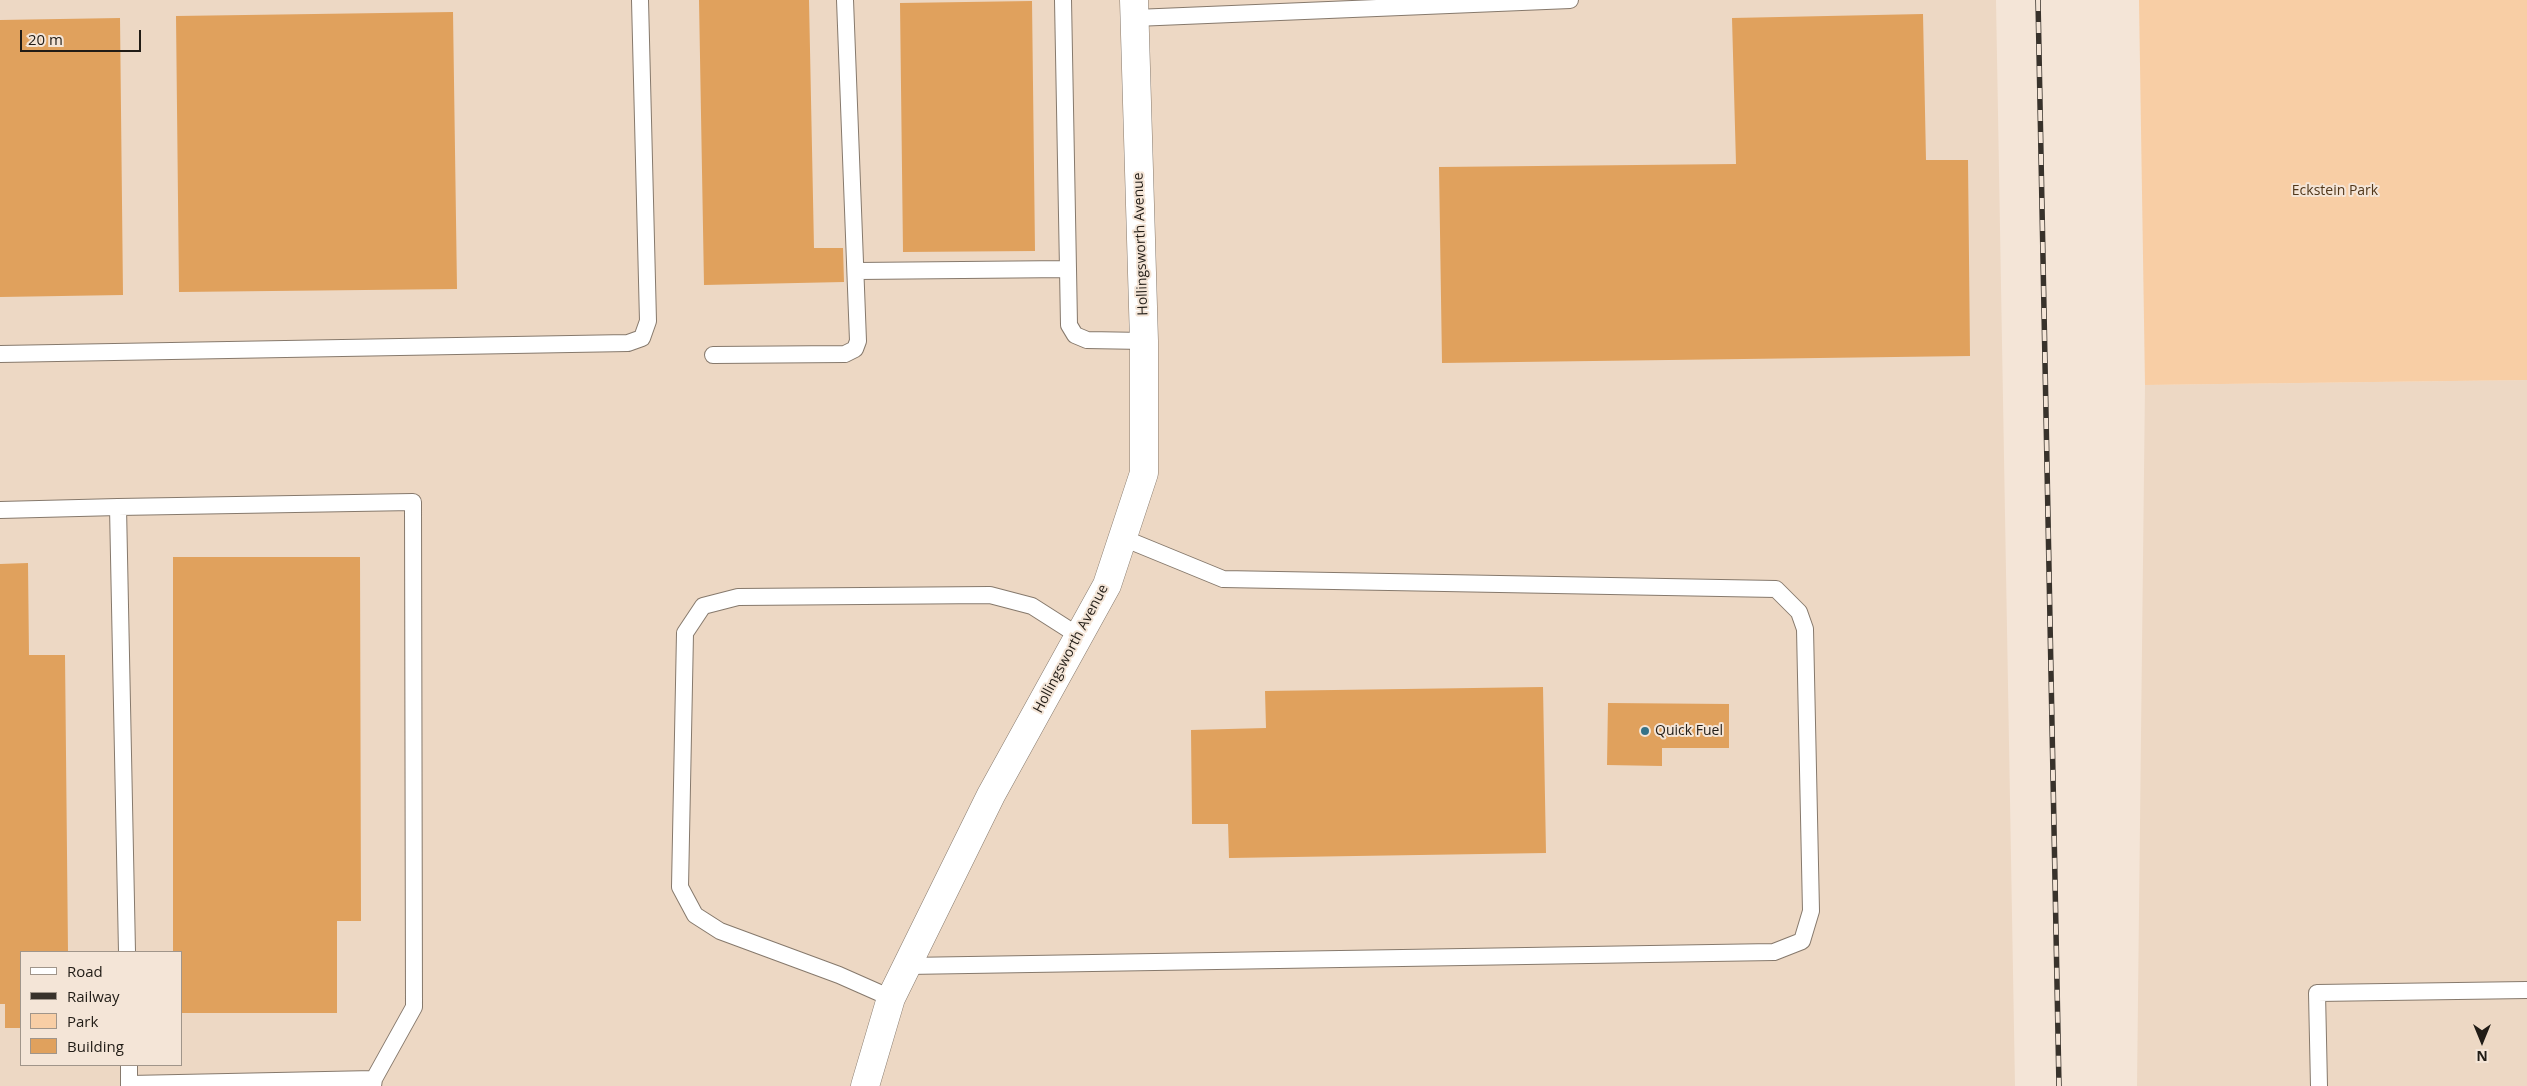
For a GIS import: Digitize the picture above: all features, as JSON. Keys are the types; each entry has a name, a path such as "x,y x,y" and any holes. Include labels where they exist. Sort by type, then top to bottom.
{"street":[{"name":"Hollingsworth Avenue","path":"865,1086 891,998 991,795 1107,585 1144,473 1144,341 1134,9"}],"lane":[{"path":"0,354 628,344 642,338 648,321 640,0"},
{"path":"713,355 845,354 855,350 858,341 857,271 845,0"},
{"path":"1063,0 1069,325 1075,335 1087,340 1144,341"},
{"path":"1134,9 1570,0"},
{"path":"857,271 1068,269"},
{"path":"0,510 413,502 414,1007 373,1083 129,1085 129,1066"},
{"path":"118,507 127,951"},
{"path":"907,966 1774,952 1802,941 1811,911 1805,629 1799,612 1776,589 1223,580 1122,538"},
{"path":"891,998 839,975 720,931 694,915 680,887 685,633 703,606 738,597 990,595 1032,606 1079,636"},
{"path":"2318,1086 2317,993 2527,990"}],"shaded area":[{"path":"0,0 1996,0 2015,1086 0,1086"},
{"path":"2527,380 2527,1086 2137,1086 2145,385"}],"green space":[{"name":"Eckstein Park","path":"2139,0 2527,0 2527,380 2145,385"}],"building":[{"path":"699,0 809,0 814,248 843,248 844,282 704,285"},
{"path":"1032,1 1035,251 903,252 900,3"},
{"path":"453,12 457,289 179,292 176,16"},
{"path":"1923,14 1926,160 1968,160 1970,356 1442,363 1439,167 1736,164 1732,18"},
{"path":"120,18 123,295 0,297 0,20"},
{"path":"173,557 360,557 361,921 337,921 337,1013 182,1013 182,951 173,951"},
{"path":"28,563 29,655 65,655 68,951 20,951 20,1028 5,1028 5,1004 0,1004 0,564"},
{"path":"1543,687 1546,853 1229,858 1228,824 1192,824 1191,730 1266,728 1265,691"},
{"path":"1608,703 1729,704 1729,748 1662,748 1662,766 1607,765"}],"railway":[{"path":"2038,0 2059,1086"}],"place":[{"name":"Quick Fuel","path":"1645,731"}]}
